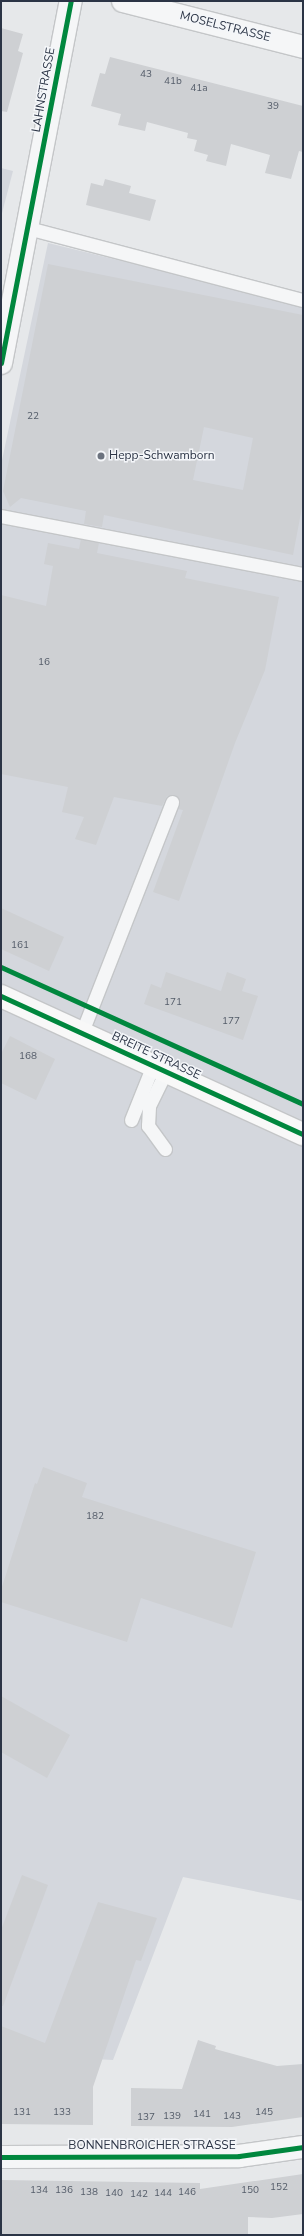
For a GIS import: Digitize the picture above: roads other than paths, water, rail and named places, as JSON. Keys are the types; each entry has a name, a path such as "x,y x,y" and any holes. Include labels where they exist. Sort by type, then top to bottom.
{"main road":[{"name":"BREITE STRASSE","path":"1,996 303,1134"}],"street":[{"name":"LAHNSTRASSE","path":"1,363 71,1"},
{"name":"MOSELSTRASSE","path":"123,1 303,47"},
{"name":"BONNENBROICHER STRASSE","path":"1,2157 239,2156 303,2147"}],"lane":[{"path":"28,228 303,300"},
{"path":"1,516 303,574"},
{"path":"82,1032 172,802"},
{"path":"131,1120 160,1068"},
{"path":"160,1068 149,1106 148,1126 165,1149"}],"place":[{"name":"Hepp-Schwamborn","path":"101,456"}]}
